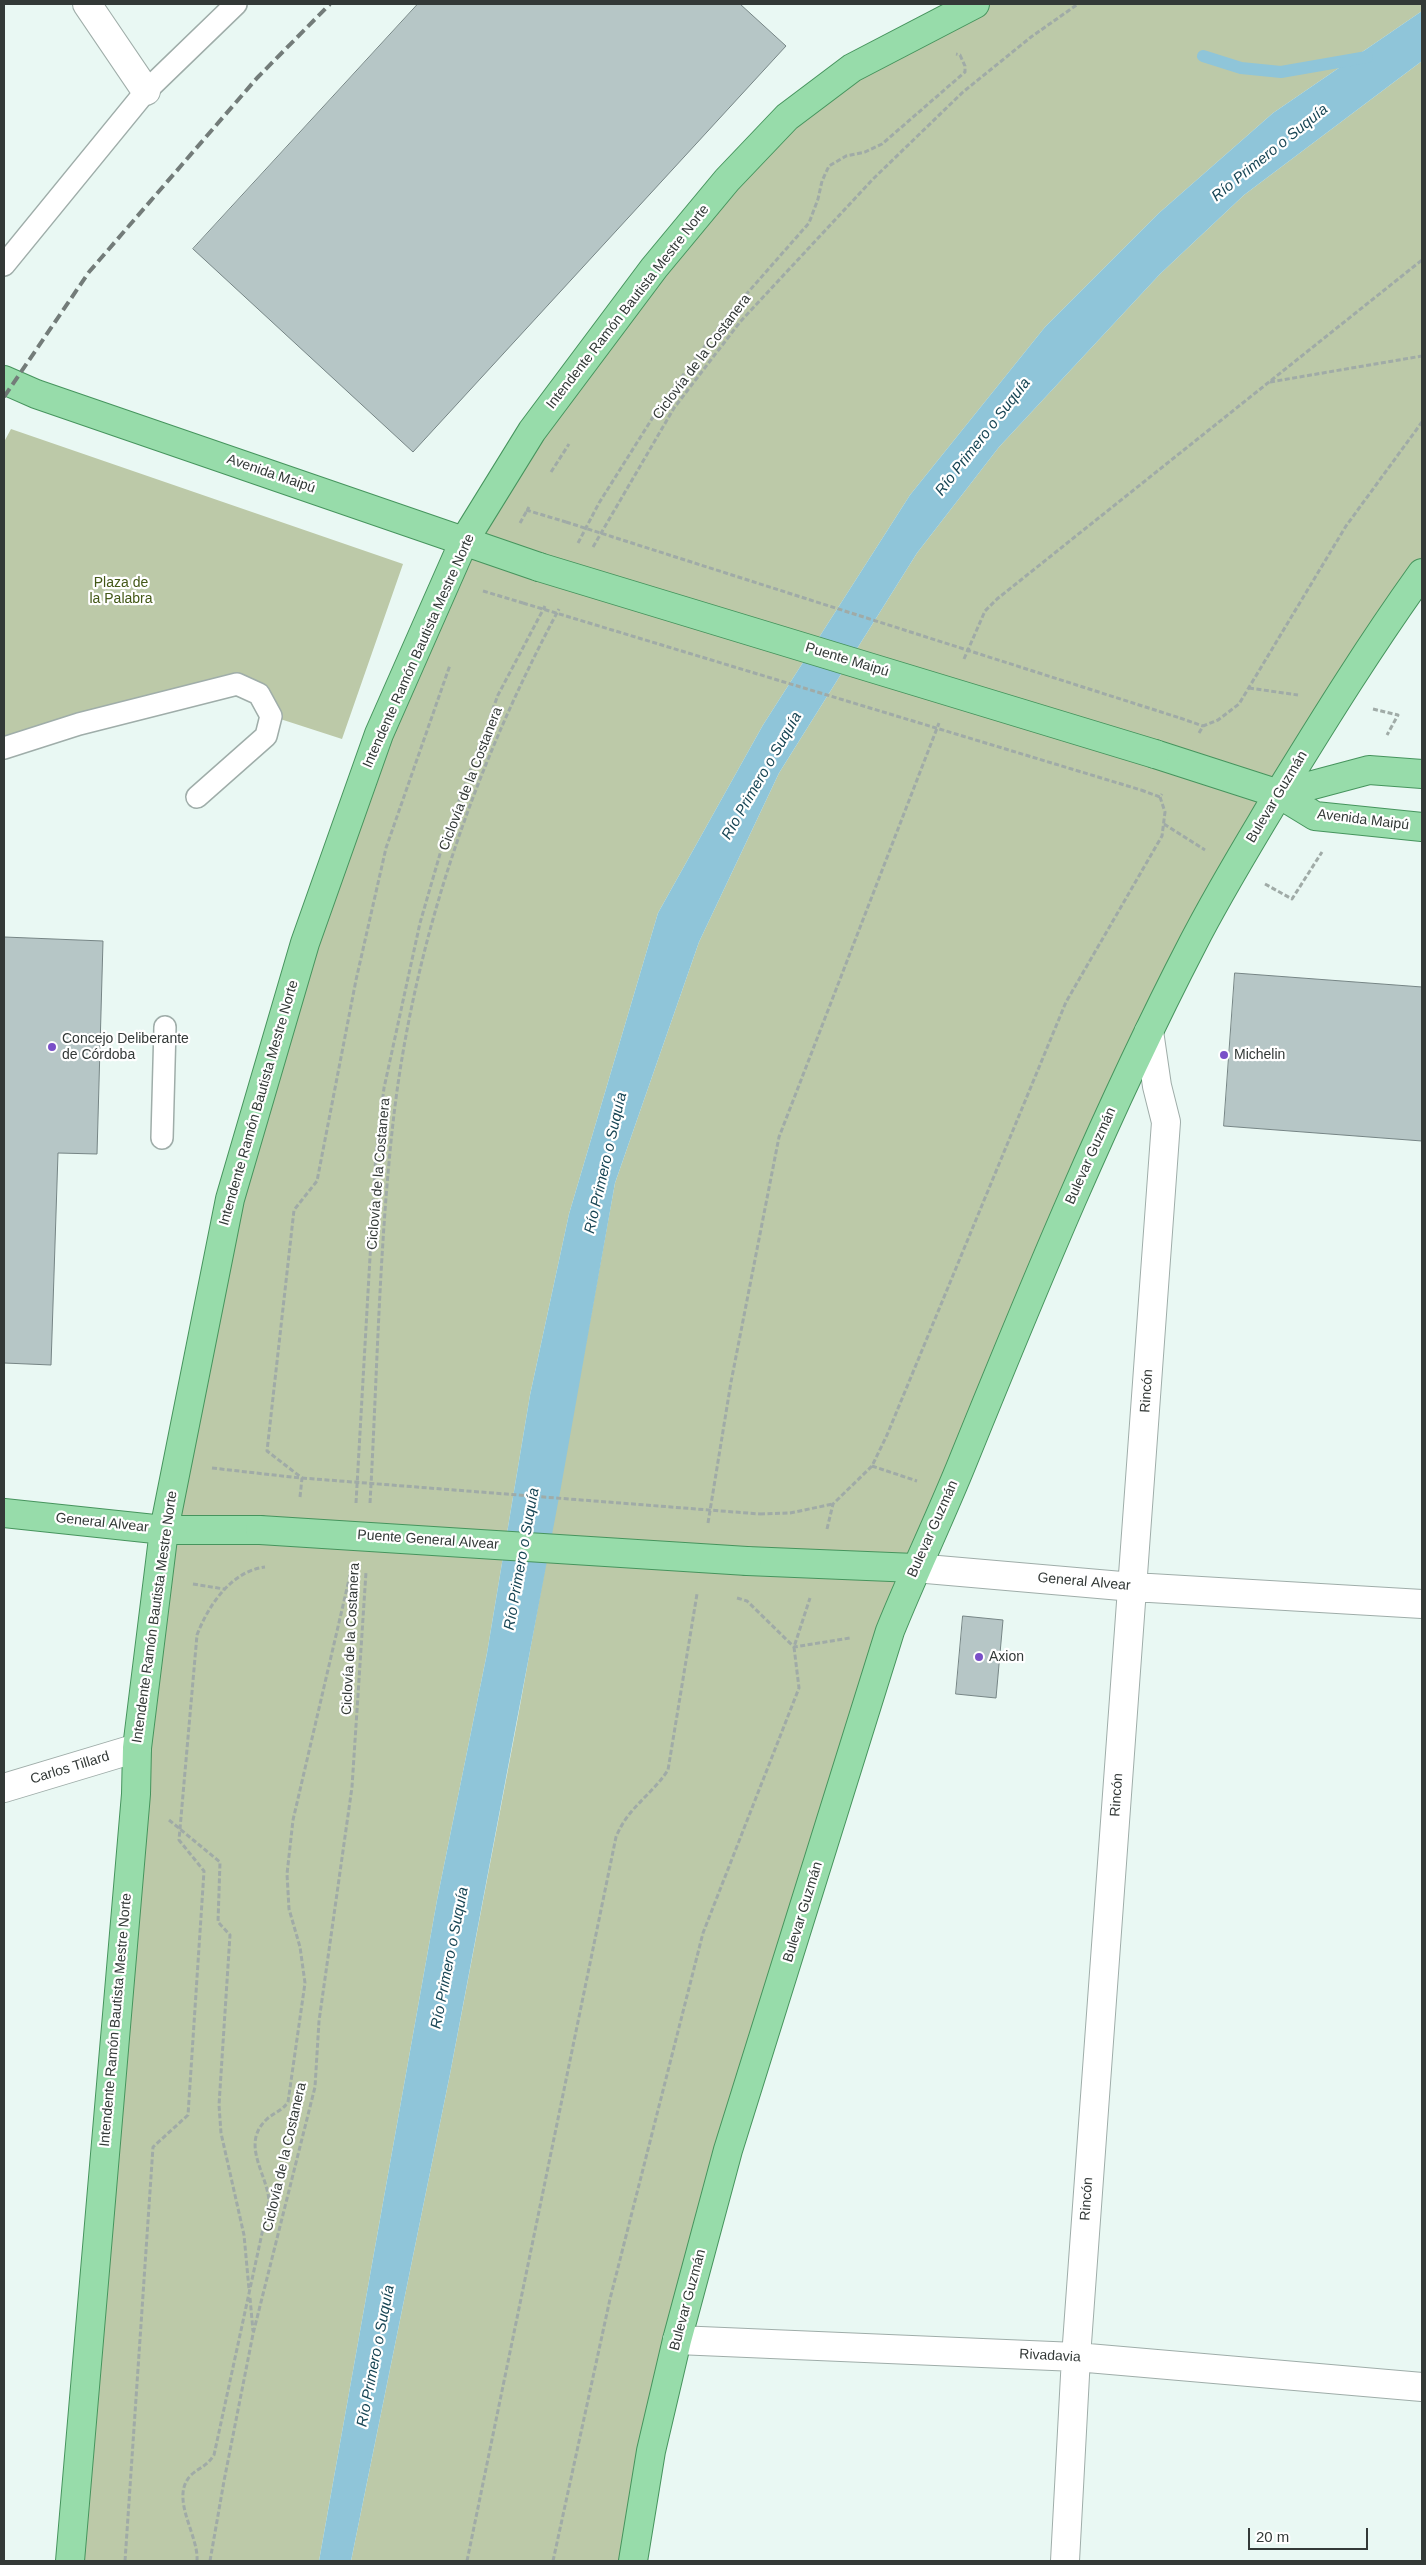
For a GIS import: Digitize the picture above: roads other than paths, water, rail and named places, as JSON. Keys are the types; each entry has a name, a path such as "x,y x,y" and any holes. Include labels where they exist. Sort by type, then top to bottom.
{"main road":[{"name":"Intendente Ramón Bautista Mestre Norte","path":"70,2561 136,1794 137,1748 164,1530 230,1198 304,943 379,734 464,541 532,431 654,268 727,180 788,117 852,68 975,4"},
{"name":"Avenida Maipú","path":"4,380 45,397 539,567"},
{"name":"Puente Maipú","path":"539,567 1155,754"},
{"name":"Bulevar Guzmán","path":"633,2561 651,2451 677,2340 728,2150 890,1631 915,1568 950,1493 1066,1211 1149,1031 1193,942 1234,868 1335,701 1422,573"},
{"name":"Avenida Maipú","path":"1155,754 1182,761 1279,794 1315,816 1422,827"},
{"path":"1279,794 1369,770 1422,774"},
{"name":"General Alvear","path":"4,1513 164,1530 260,1530"},
{"name":"Puente General Alvear","path":"260,1530 746,1561"},
{"name":"General Alvear","path":"746,1561 915,1568"}],"street":[{"path":"87,4 146,91"},
{"name":"Rincón","path":"1065,2561 1076,2357 1166,1122 1157,1086 1149,1031"},
{"name":"General Alvear","path":"915,1568 1133,1586 1422,1604"},
{"name":"Carlos Tillard","path":"4,1788 137,1748"},
{"name":"Rivadavia","path":"677,2340 1076,2357 1422,2387"}],"lane":[{"path":"4,264 146,91 236,4"},
{"path":"4,748 78,724 237,684 259,694 271,716 266,736 197,796"},
{"path":"162,1138 165,1028"}],"water":[{"name":"Río Primero o Suquía","path":"1422,11 1422,61 1244,195 1160,274 999,447 917,553 779,773 699,942 615,1183 561,1487 450,2074 351,2561 319,2561 437,1900 487,1653 530,1395 569,1214 658,913 763,725 910,495 1045,327 1159,213 1273,113"}],"waterway":[{"path":"1203,56 1241,68 1281,72 1367,57"}],"railway":[{"path":"4,397 89,272 257,78 330,4"}],"place":[{"name":"Concejo Deliberante de Córdoba","path":"52,1047"},
{"name":"Michelin","path":"1224,1055"},
{"name":"Axion","path":"979,1657"}],"park label":[{"name":"Plaza de la Palabra","path":"121,592"}]}
